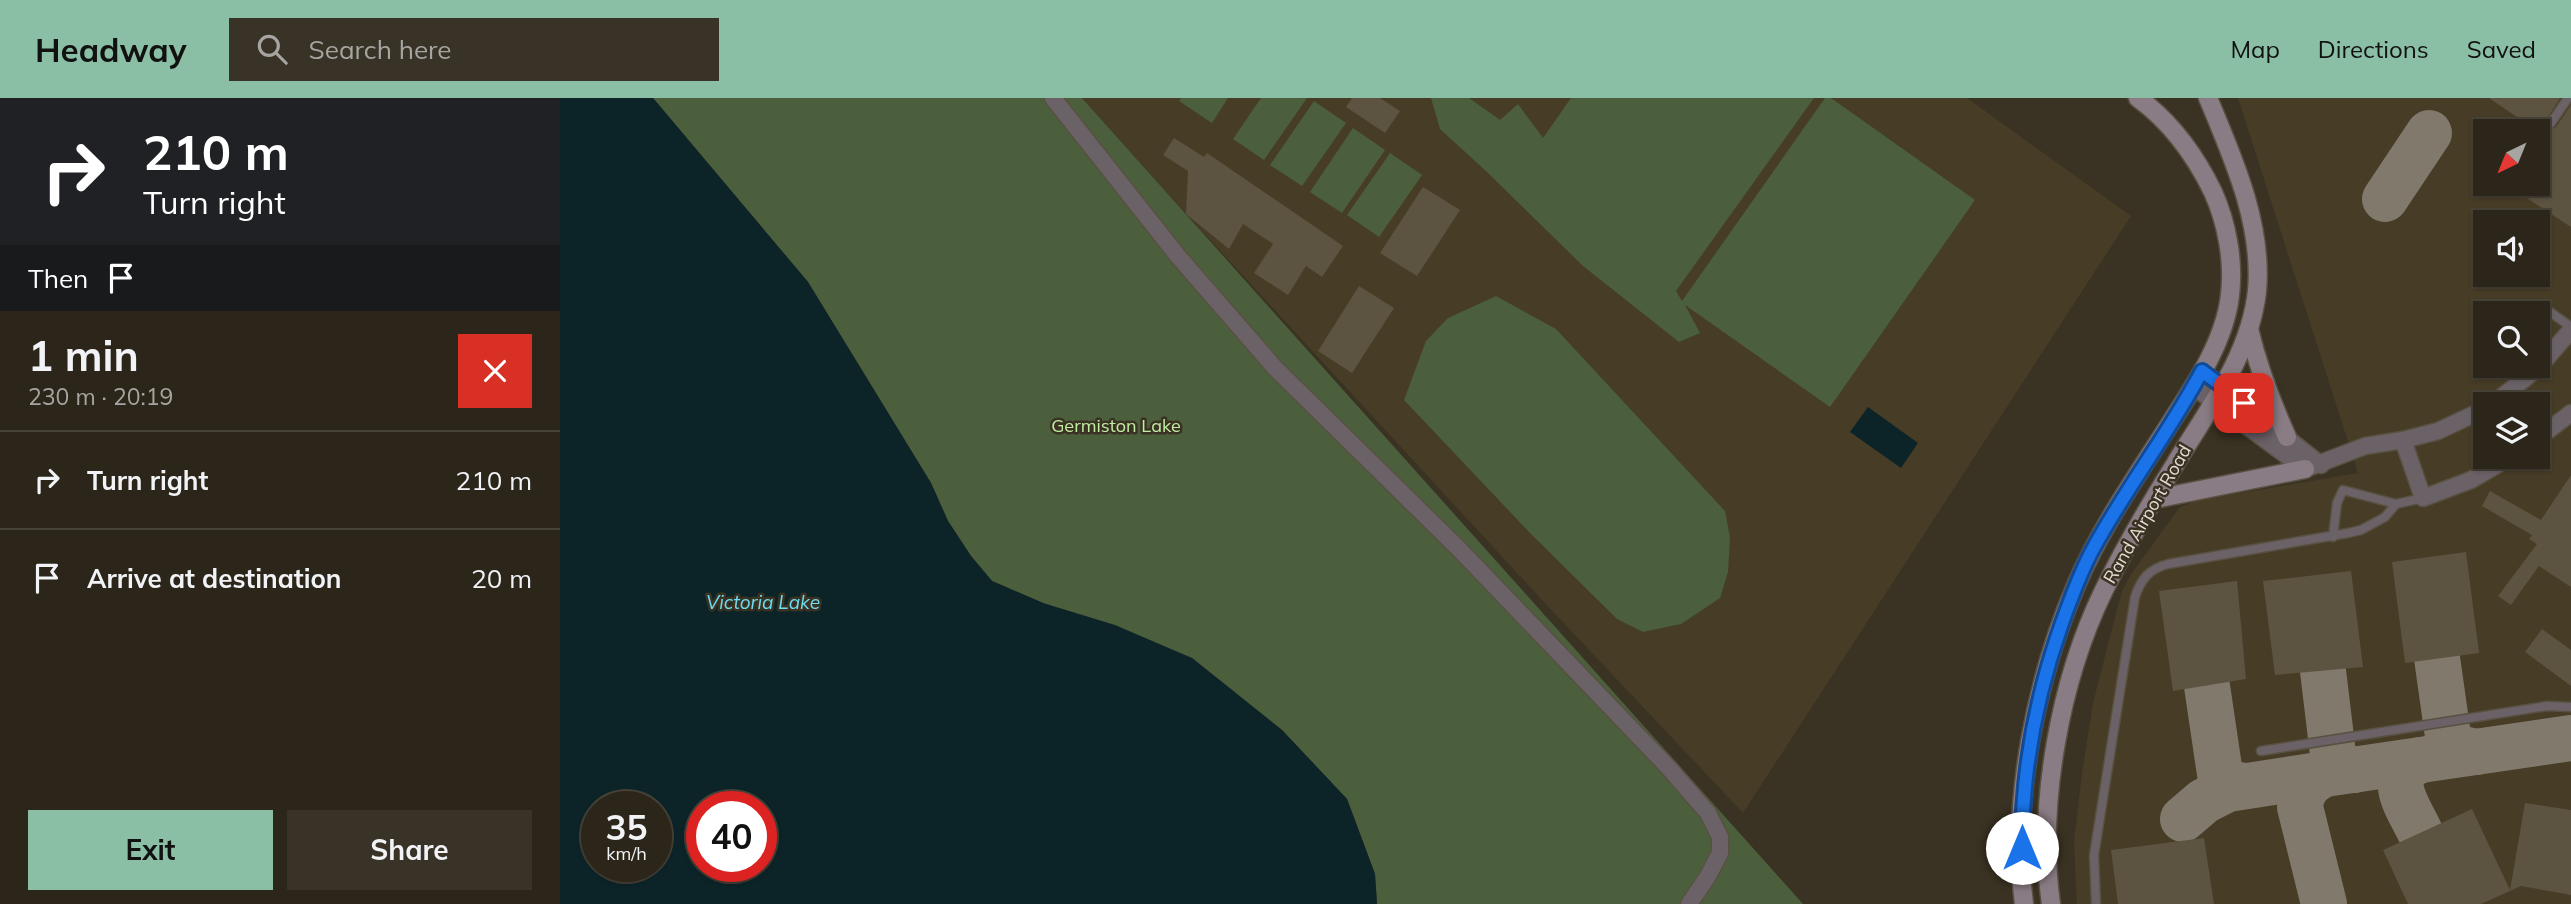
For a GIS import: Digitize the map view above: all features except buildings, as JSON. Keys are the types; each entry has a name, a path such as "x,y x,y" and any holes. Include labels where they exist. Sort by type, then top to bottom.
{"street":[{"path":"1053,98 1177,255 1276,368 1460,550 1668,767 1708,813 1720,837 1720,853 1689,904"},
{"name":"Rand Airport Road","path":"2024,904 2022,805 2032,725 2049,661 2091,551 2198,379 2222,330 2230,296 2231,262 2221,210 2201,168 2179,137 2138,98"},
{"name":"Rand Airport Road","path":"2051,904 2047,836 2050,788 2058,735 2075,662 2103,592 2218,393 2249,329 2258,266 2254,233 2247,202 2208,98"},
{"path":"2508,392 2538,368 2571,328"},
{"path":"2249,329 2268,397 2287,437 2313,467"},
{"path":"2198,379 2287,437"},
{"path":"2218,393 2313,467"},
{"path":"2550,429 2571,413"},
{"path":"2155,499 2313,467 2365,446 2438,431 2473,415"},
{"path":"2403,440 2423,498 2471,480 2490,469"}],"lane":[{"path":"2551,123 2568,98"},
{"path":"2550,312 2571,328"},
{"path":"2333,537 2337,503 2343,490 2396,504 2423,498"},
{"path":"2096,904 2094,873 2098,826 2132,610 2139,585 2152,570 2168,564 2361,530 2385,517 2396,504"},
{"path":"2261,751 2547,706 2571,707"}],"shaded area":[{"path":"1082,98 1967,98 2131,216 1743,813 1541,599"},
{"path":"2238,98 2571,98 2571,904 2077,904 2074,841 2082,773 2093,703 2122,591 2131,574 2180,507 2199,500 2358,473"}],"green space":[{"name":"Germiston Lake","path":"653,98 1082,98 1803,904 1377,904 1375,874 1347,799 1282,730 1192,658 1043,603 992,581 971,556 948,521 931,483 808,282"},
{"path":"1181,98 1228,98 1212,123 1179,101"},
{"path":"1261,98 1307,98 1264,160 1233,139"},
{"path":"1431,98 1469,98 1500,120 1518,104 1543,138 1571,98 1814,98 1676,291 1682,301 1825,98 1831,98 1975,200 1830,407 1685,305 1700,333 1679,342 1583,266 1440,129"},
{"path":"1314,101 1346,123 1302,186 1270,165"},
{"path":"1353,128 1385,150 1342,213 1310,192"},
{"path":"1390,153 1422,175 1379,237 1347,215"},
{"path":"1496,296 1556,329 1725,511 1730,538 1728,572 1720,598 1681,624 1643,632 1617,619 1530,533 1404,400 1426,341 1448,318"}],"water":[{"name":"Victoria Lake","path":"560,98 653,98 808,282 931,483 948,521 971,556 992,581 1043,603 1115,625 1192,658 1282,730 1347,799 1375,874 1377,904 560,904"},
{"path":"1868,407 1918,443 1901,468 1850,432"}],"taxiway":[{"path":"2385,199 2429,133"},
{"path":"2437,658 2448,736 2458,748 2476,752"},
{"path":"2323,671 2333,754 2340,765 2355,770"},
{"path":"2207,686 2220,774 2229,783 2245,786"},
{"path":"2324,904 2300,807 2304,791 2315,780 2325,774 2571,738"},
{"path":"2420,832 2405,802 2401,783 2409,766 2421,760"},
{"path":"2183,819 2204,801 2228,789 2325,774"}],"route":[{"path":"2022,848 2022,805 2032,725 2049,661 2091,551 2202,371 2244,403"}]}
